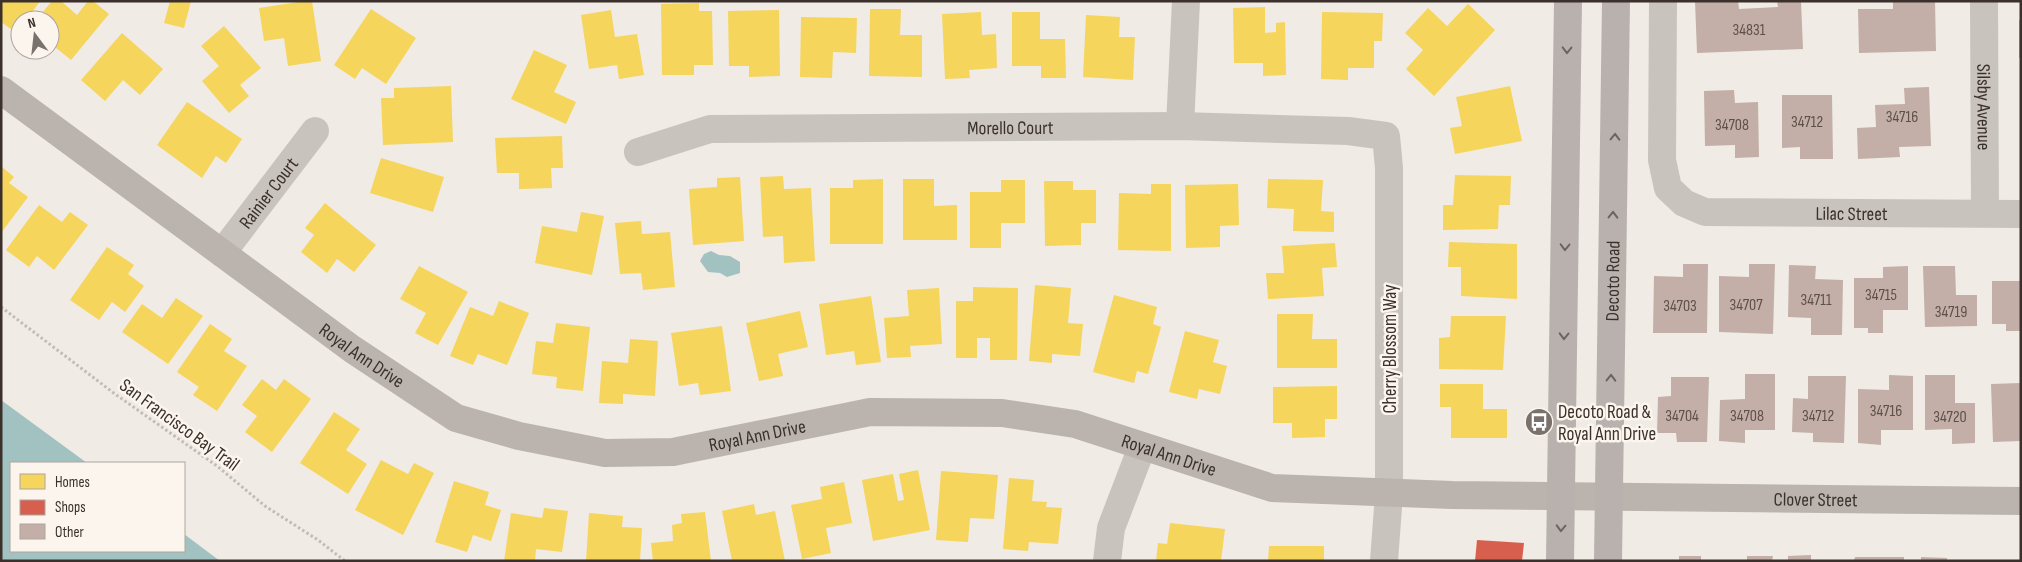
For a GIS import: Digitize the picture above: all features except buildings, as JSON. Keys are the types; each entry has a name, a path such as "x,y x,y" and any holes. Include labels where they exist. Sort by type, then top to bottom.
{"main road":[{"path":"1560,561 1568,1"},
{"name":"Decoto Road","path":"1608,561 1616,1"}],"street":[{"path":"1180,126 1186,1"},
{"name":"Lilac Street","path":"1663,1 1662,160 1668,188 1684,203 1705,212 1985,212 2021,214"},
{"name":"Silsby Avenue","path":"1984,1 1985,212"},
{"name":"Royal Ann Drive","path":"1,90 352,349 456,418 519,436 605,453 673,452 870,412 1002,413 1075,424 1272,488 1389,494 1610,496"},
{"name":"Morello Court","path":"638,152 710,129 1180,126 1348,131 1386,136"},
{"name":"Rainier Court","path":"222,253 314,131"},
{"name":"Cherry Blossom Way","path":"1384,561 1389,494 1389,168 1386,136"},
{"path":"1107,561 1111,528 1142,447"},
{"name":"Clover Street","path":"1610,496 2021,501"}],"path":[{"name":"San Francisco Bay Trail","path":"1,306 115,394 217,466 265,506 318,540 345,561"}],"water":[{"path":"711,251 719,255 730,256 740,262 740,273 727,277 720,273 708,272 700,261 704,254"},
{"path":"1,400 86,462 10,462 10,552 185,552 185,535 220,561 1,561"}],"place":[{"name":"Decoto Road & Royal Ann Drive","path":"1539,422"}]}
